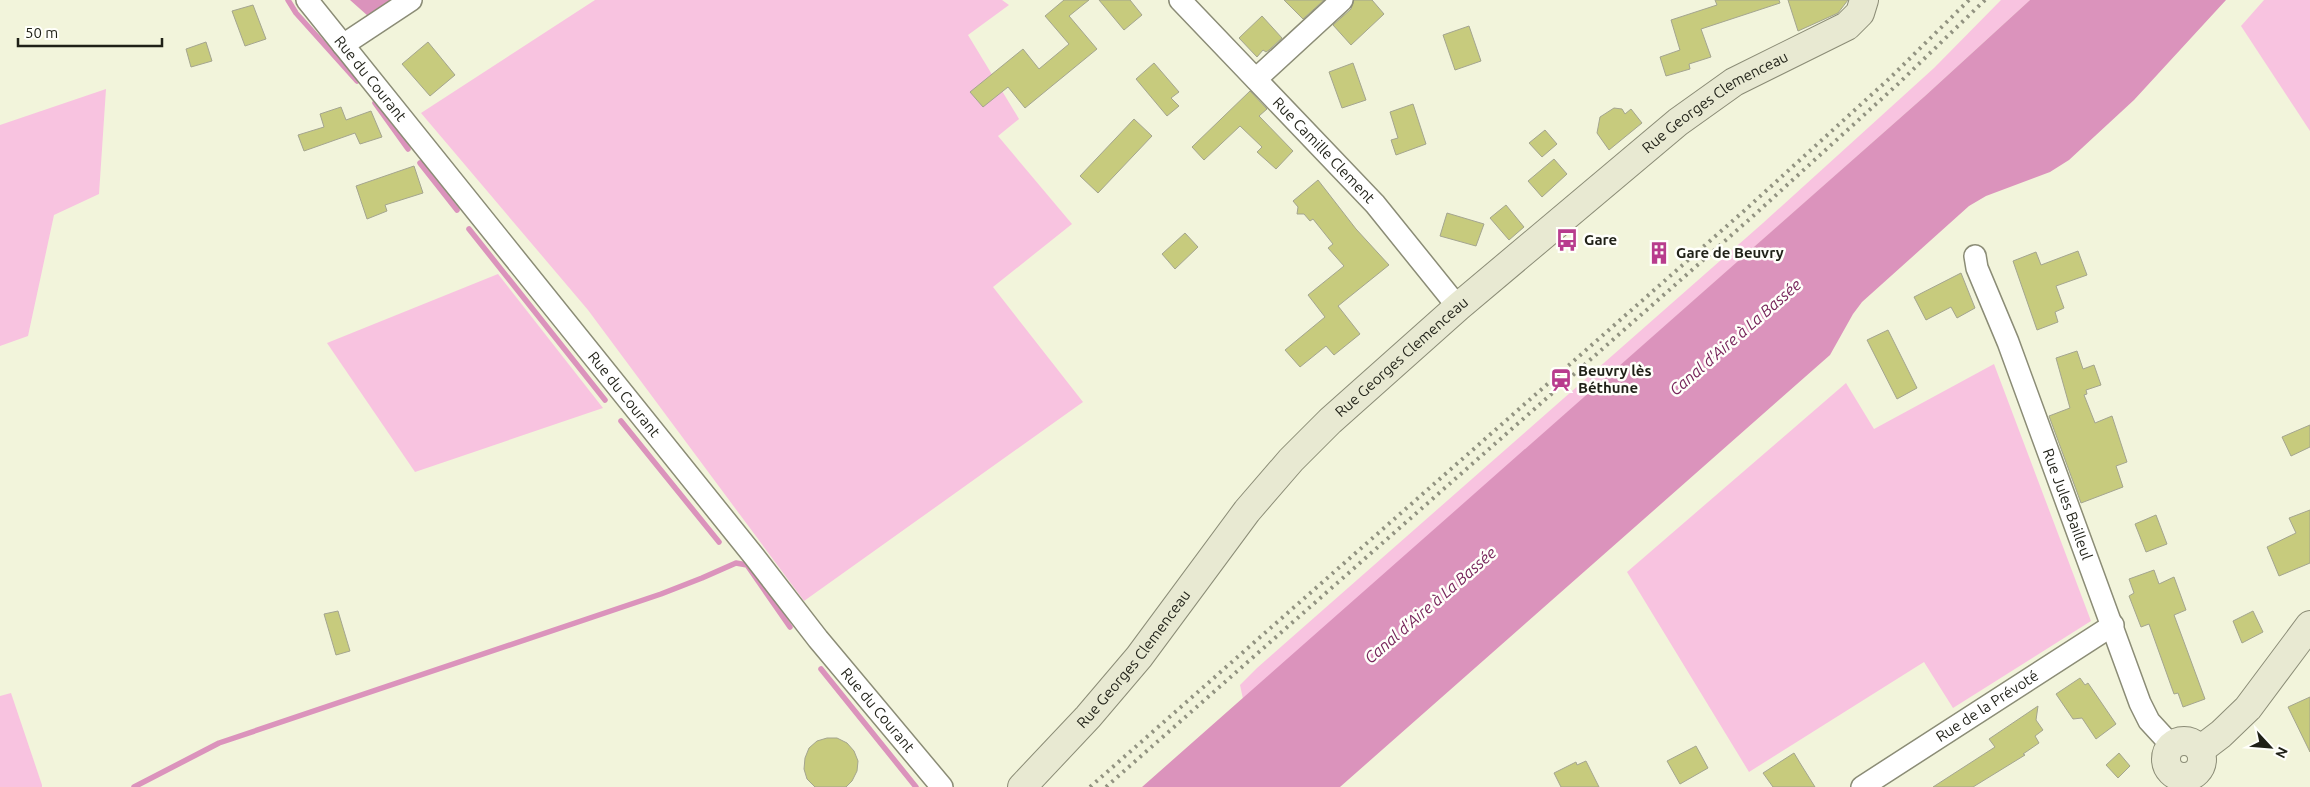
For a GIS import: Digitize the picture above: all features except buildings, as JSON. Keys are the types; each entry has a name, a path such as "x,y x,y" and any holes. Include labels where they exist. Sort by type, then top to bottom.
{"street":[{"name":"Rue du Courant","path":"307,0 741,540 818,640 942,787"},
{"path":"343,45 411,0"},
{"name":"Rue Camille Clement","path":"1180,0 1375,204 1458,307"},
{"path":"1256,79 1342,0"},
{"name":"Rue Georges Clemenceau","path":"1022,787 1088,717 1139,657 1247,511 1291,460 1330,421 1458,307 1678,122 1734,82 1847,26 1862,7"},
{"name":"Rue Jules Bailleul","path":"1975,256 1983,285 2008,342 2149,721 2172,746"},
{"name":"Rue de la Prévoté","path":"1862,787 2113,625"},
{"path":"2200,750 2221,734 2248,708 2310,625"},
{"path":"2177,742 2190,742 2200,750 2201,766 2186,782 2173,774 2166,764 2165,757 2177,742"}],"shaded area":[{"path":"595,0 1002,0 1009,5 968,35 1019,119 998,136 1072,224 993,287 1083,402 804,601 588,310 421,113"},
{"path":"2001,0 2030,0 1925,96 1243,699 1240,685 1257,668 1763,223 1934,68"},
{"path":"2264,0 2310,0 2310,131 2241,26"},
{"path":"106,89 99,194 54,215 28,336 0,346 0,125"},
{"path":"498,274 603,408 415,472 327,343"},
{"path":"1994,364 2091,621 1953,708 1924,662 1749,772 1627,572 1846,383 1874,429"},
{"path":"11,693 42,787 0,787 0,696"}],"water":[{"path":"350,0 392,0 368,16"},
{"name":"Canal d'Aire à La Bassée","path":"2030,0 2226,0 2134,100 2069,160 2050,172 1986,196 1969,206 1862,302 1853,314 1830,355 1340,787 1142,787 1925,96"}],"waterway":[{"path":"288,0 296,13 357,81"},
{"path":"375,103 408,149"},
{"path":"420,163 457,210"},
{"path":"469,229 605,400"},
{"path":"621,421 719,542"},
{"path":"134,787 219,743 661,594 736,563 747,565 790,627"},
{"path":"821,669 916,787"}],"railway":[{"path":"1090,787 1745,210 1891,77 1969,0"},
{"path":"1106,787 1752,217 1898,84 1985,0"}],"place":[{"name":"Gare","path":"1567,240"},
{"name":"Gare de Beuvry","path":"1659,253"},
{"name":"Beuvry lès Béthune","path":"1561,380"}]}
